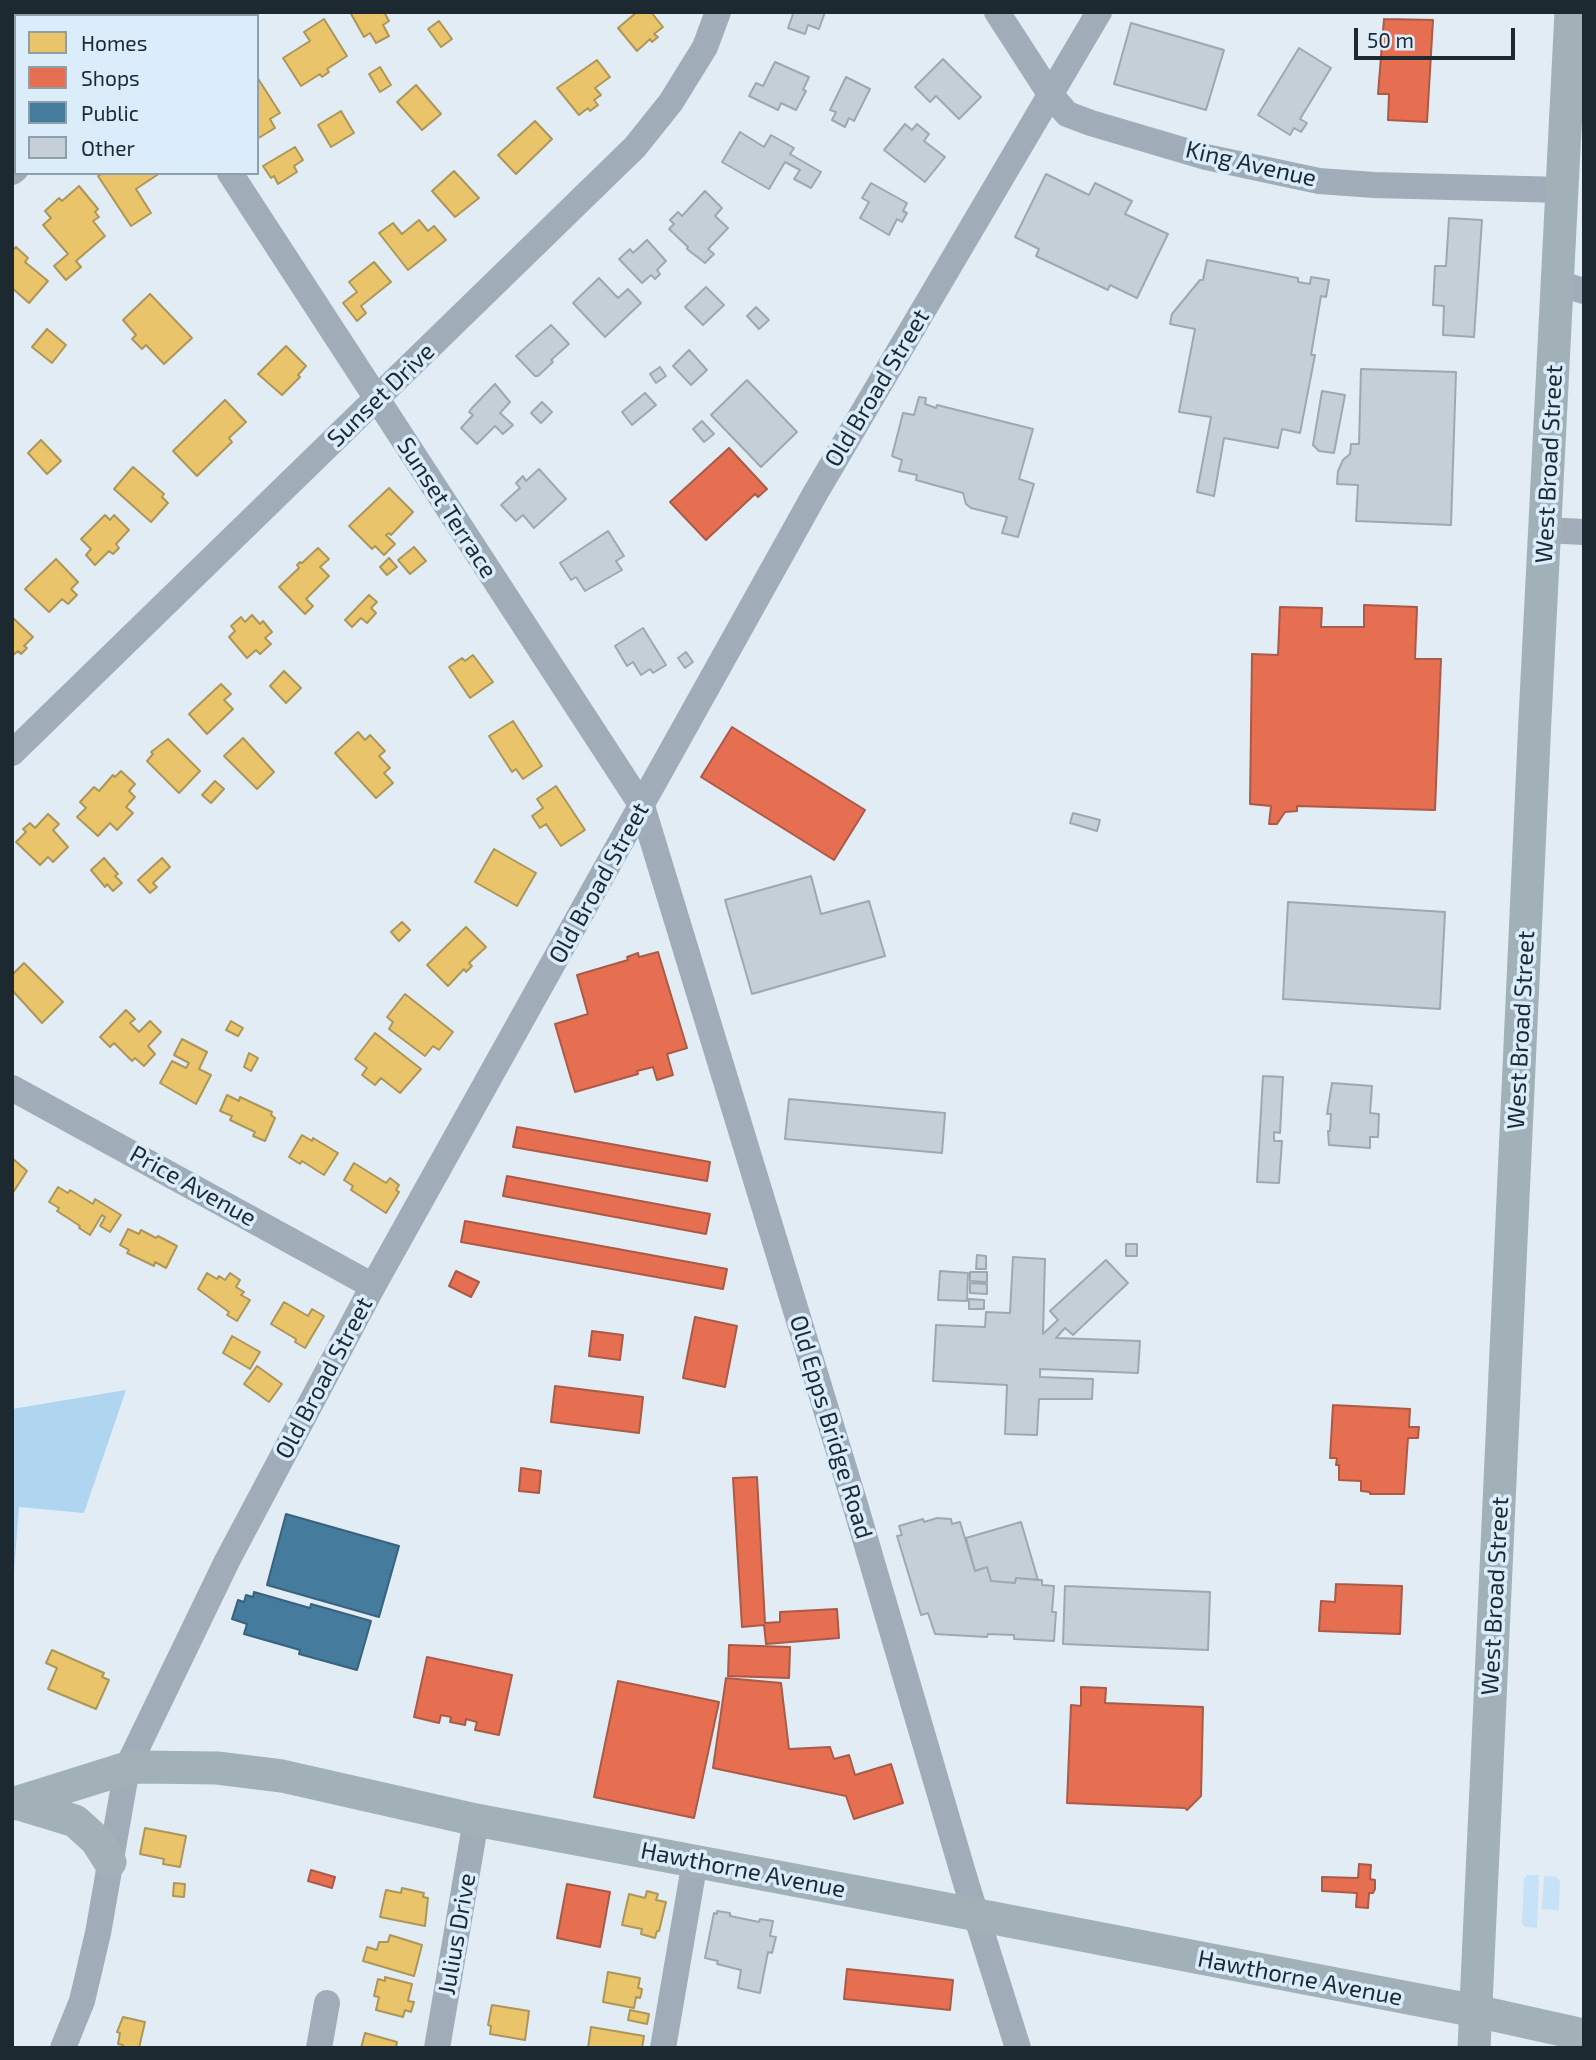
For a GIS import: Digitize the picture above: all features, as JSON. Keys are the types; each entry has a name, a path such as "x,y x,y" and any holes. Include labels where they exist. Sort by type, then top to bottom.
{"main road":[{"name":"West Broad Street","path":"1474,2048 1545,530 1571,287 1563,190 1571,12"},
{"name":"Hawthorne Avenue","path":"14,1803 127,1768 195,1767 282,1776 476,1820 1476,2011 1584,2035"},
{"path":"14,1803 70,1818 96,1840 110,1862"}],"street":[{"name":"Sunset Drive","path":"12,753 635,147 671,102 705,47 718,12"},
{"name":"King Avenue","path":"997,12 1050,94 1067,114 1091,122 1206,157 1319,181 1563,190"},
{"name":"Old Broad Street","path":"63,2048 82,2001 98,1933 127,1768 200,1614 373,1286 843,446 1099,12"},
{"name":"Sunset Terrace","path":"231,175 642,806"},
{"path":"1545,530 1584,532"},
{"name":"Old Epps Bridge Road","path":"642,806 1018,2048"},
{"name":"Price Avenue","path":"12,1088 373,1286"},
{"name":"Julius Drive","path":"437,2048 476,1820"},
{"path":"663,2048 695,1861"},
{"path":"319,2048 327,2003"}],"shaded area":[{"path":"126,1390 84,1513 19,1507 12,1598 12,1409"},
{"path":"1527,1875 1539,1875 1537,1928 1525,1927 1522,1924 1524,1879"},
{"path":"1544,1876 1557,1877 1560,1882 1559,1910 1542,1909"}],"building: Homes":[{"path":"350,12 384,12 389,21 383,25 389,36 376,43 370,33 364,37"},
{"path":"637,12 651,12 663,27 654,34 658,37 652,42 650,39 637,51 618,28"},
{"path":"324,19 347,56 327,69 329,72 322,77 320,74 301,86 283,58 310,41 304,32"},
{"path":"439,21 452,39 441,47 428,29"},
{"path":"597,60 610,77 595,88 601,95 594,100 598,105 579,115 557,88"},
{"path":"380,67 391,85 380,92 369,74"},
{"path":"259,80 280,113 270,119 275,128 259,138"},
{"path":"416,85 441,114 422,130 397,102"},
{"path":"341,111 354,133 331,147 318,125"},
{"path":"535,121 552,139 516,174 498,155"},
{"path":"295,147 303,160 294,166 297,172 278,184 263,166"},
{"path":"454,171 479,198 455,217 432,191"},
{"path":"157,175 136,189 151,213 131,226 98,176"},
{"path":"79,186 98,209 95,212 99,217 93,221 105,236 76,261 81,267 66,280 54,266 68,254 43,225 51,218 45,211 59,198 62,201"},
{"path":"419,220 428,231 434,226 446,240 408,270 379,233 393,223 402,234"},
{"path":"16,247 28,258 25,262 48,281 29,303 12,288 12,251"},
{"path":"374,262 391,282 361,306 366,313 357,321 343,303 357,292 349,282"},
{"path":"150,294 192,338 164,364 146,345 142,349 132,339 136,335 123,320"},
{"path":"47,329 66,345 52,363 32,347"},
{"path":"286,346 306,366 298,375 300,377 282,395 258,374"},
{"path":"225,400 246,422 229,438 232,442 197,476 173,451"},
{"path":"41,440 61,461 47,474 28,453"},
{"path":"133,467 164,494 162,497 168,503 151,522 114,489"},
{"path":"389,488 413,512 391,535 386,535 395,544 384,555 375,546 372,549 349,526"},
{"path":"105,515 110,520 114,515 129,530 116,544 119,548 113,554 109,551 95,565 86,555 91,549 81,539"},
{"path":"414,547 426,561 410,574 398,560"},
{"path":"318,548 329,559 320,567 329,576 306,599 313,606 305,614 279,587 299,568 297,565 300,562"},
{"path":"389,558 397,567 387,575 380,567"},
{"path":"56,559 78,582 71,589 77,595 68,604 62,599 49,612 25,589"},
{"path":"369,595 377,602 371,608 376,613 367,623 361,618 352,627 345,620"},
{"path":"252,615 260,624 263,621 272,632 265,638 271,644 260,654 256,650 247,658 229,637 235,631 231,626 241,617 245,622"},
{"path":"12,617 33,637 24,646 27,648 21,654 18,651 12,656"},
{"path":"473,655 493,682 470,698 449,667 462,658 465,661"},
{"path":"284,671 301,688 286,703 270,686"},
{"path":"221,684 231,694 224,700 233,709 207,734 189,714"},
{"path":"513,721 542,766 523,779 516,769 512,772 489,736"},
{"path":"358,732 365,740 370,735 385,751 379,756 390,768 384,773 393,783 376,798 335,753"},
{"path":"243,738 274,772 257,789 224,756"},
{"path":"168,739 200,771 179,793 147,761 153,754 151,752"},
{"path":"121,771 135,784 129,791 135,797 126,807 133,813 117,830 110,823 98,836 77,817 86,808 80,802 94,787 99,791 113,775 115,777"},
{"path":"215,781 224,789 211,803 202,795"},
{"path":"556,786 585,830 561,846 546,824 540,828 532,816 543,808 537,799"},
{"path":"48,814 59,824 53,830 68,847 53,862 48,857 40,865 16,842 26,832 23,829 30,823 35,828"},
{"path":"494,849 536,873 517,906 475,882"},
{"path":"104,858 122,883 113,891 107,884 105,887 91,870"},
{"path":"162,858 170,867 153,883 157,887 150,893 138,880"},
{"path":"402,922 410,930 399,941 391,932"},
{"path":"466,927 486,947 469,963 472,966 466,972 464,969 448,986 427,965"},
{"path":"24,963 63,1002 42,1023 12,990 12,975"},
{"path":"405,994 453,1032 439,1050 433,1046 425,1056 389,1029 393,1022 387,1017"},
{"path":"126,1010 135,1019 130,1023 139,1032 150,1021 161,1032 148,1046 155,1054 144,1066 135,1058 132,1061 114,1043 110,1047 100,1037"},
{"path":"231,1021 243,1028 238,1036 226,1030"},
{"path":"375,1033 421,1069 400,1093 381,1078 375,1085 362,1075 367,1068 355,1059"},
{"path":"182,1039 207,1052 199,1069 211,1075 196,1104 160,1083 172,1061 186,1068 189,1063 174,1055"},
{"path":"249,1053 258,1058 251,1071 244,1067"},
{"path":"227,1095 239,1101 240,1097 272,1112 271,1115 275,1118 265,1141 253,1136 255,1132 230,1120 232,1116 220,1111"},
{"path":"302,1135 312,1141 313,1138 338,1153 324,1175 302,1161 300,1164 289,1157"},
{"path":"12,1158 27,1171 12,1194"},
{"path":"354,1163 386,1183 390,1178 399,1185 396,1190 399,1192 386,1213 351,1190 353,1186 344,1180"},
{"path":"58,1187 68,1193 70,1190 93,1204 95,1199 121,1215 110,1232 100,1226 105,1217 102,1215 90,1235 49,1202"},
{"path":"128,1229 139,1234 141,1230 177,1246 166,1268 155,1262 154,1266 127,1253 129,1250 120,1245"},
{"path":"207,1273 225,1280 230,1273 240,1280 236,1287 244,1292 241,1295 250,1300 237,1321 198,1289"},
{"path":"284,1302 308,1316 312,1309 324,1316 305,1348 295,1342 296,1339 271,1324"},
{"path":"232,1336 260,1352 250,1369 223,1353"},
{"path":"257,1366 282,1384 269,1402 244,1384"},
{"path":"52,1650 104,1673 102,1677 109,1680 96,1709 48,1689 57,1668 46,1663"},
{"path":"145,1828 186,1836 180,1867 163,1864 164,1859 140,1854"},
{"path":"174,1883 185,1884 184,1897 173,1896"},
{"path":"402,1888 424,1893 423,1897 428,1898 425,1926 380,1917 386,1890 401,1893"},
{"path":"647,1891 658,1894 656,1900 666,1902 655,1938 641,1934 642,1929 622,1925 629,1894 645,1898"},
{"path":"390,1935 422,1945 414,1976 363,1961 367,1947 377,1950 379,1942 388,1942"},
{"path":"608,1972 640,1978 638,1988 642,1989 641,1995 640,1998 636,1997 634,2008 603,2002"},
{"path":"385,1977 412,1984 408,2001 414,2002 411,2012 405,2010 403,2017 376,2010 379,1997 374,1996 378,1979 385,1981"},
{"path":"492,2005 529,2011 525,2040 490,2034 491,2026 488,2025"},
{"path":"630,2010 649,2014 647,2024 628,2020"},
{"path":"123,2017 145,2022 139,2048 122,2048 123,2045 118,2044 120,2033 117,2032"},
{"path":"591,2027 644,2036 642,2048 588,2048"},
{"path":"365,2033 397,2042 396,2048 361,2048"}],"building: Shops":[{"path":"1384,19 1433,20 1427,122 1388,120 1389,94 1378,94"},
{"path":"729,448 767,489 758,497 755,494 706,540 670,502"},
{"path":"1364,605 1417,607 1415,659 1441,659 1435,810 1297,806 1297,811 1285,812 1277,824 1269,824 1271,806 1250,804 1252,654 1278,655 1280,607 1322,608 1321,627 1364,627"},
{"path":"732,727 865,810 834,860 701,777"},
{"path":"658,952 687,1048 667,1054 673,1075 657,1080 653,1067 575,1092 555,1024 588,1014 577,975 628,960 627,957 638,953 639,957"},
{"path":"517,1127 710,1162 707,1181 513,1147"},
{"path":"507,1176 710,1214 706,1234 503,1196"},
{"path":"465,1221 727,1269 723,1289 461,1242"},
{"path":"456,1271 479,1282 471,1297 449,1286"},
{"path":"695,1317 737,1326 725,1387 683,1378"},
{"path":"592,1331 623,1335 620,1360 589,1356"},
{"path":"555,1386 643,1397 639,1433 551,1422"},
{"path":"1333,1405 1410,1409 1409,1427 1419,1427 1418,1438 1408,1438 1404,1494 1370,1494 1361,1491 1361,1481 1339,1480 1337,1458 1330,1458"},
{"path":"521,1468 541,1471 539,1493 519,1491"},
{"path":"757,1477 765,1623 780,1622 780,1612 837,1609 839,1638 766,1644 764,1625 742,1627 733,1478"},
{"path":"1336,1584 1402,1586 1400,1634 1319,1631 1321,1601 1335,1602"},
{"path":"729,1645 790,1647 789,1678 728,1676"},
{"path":"427,1657 512,1675 499,1735 475,1730 477,1722 466,1719 465,1725 450,1722 451,1717 441,1715 439,1723 414,1717"},
{"path":"726,1678 781,1683 789,1749 830,1747 834,1759 849,1755 855,1775 891,1764 903,1803 854,1819 846,1796 713,1768"},
{"path":"618,1681 719,1702 694,1818 594,1797"},
{"path":"1081,1687 1106,1688 1105,1703 1203,1707 1201,1796 1187,1810 1067,1803 1071,1705 1081,1706"},
{"path":"1359,1864 1371,1865 1370,1879 1375,1880 1375,1889 1373,1893 1369,1893 1368,1908 1356,1907 1357,1893 1322,1891 1322,1877 1358,1878"},
{"path":"311,1870 335,1877 332,1888 308,1881"},
{"path":"567,1884 610,1892 600,1947 557,1938"},
{"path":"847,1969 953,1980 950,2010 844,1999"}],"building: Public":[{"path":"286,1514 399,1546 379,1617 267,1585"},
{"path":"254,1592 371,1621 357,1670 299,1654 300,1650 244,1634 247,1624 232,1619 238,1600 244,1602 246,1595 253,1597"}],"building: Other":[{"path":"790,12 825,12 819,29 808,25 805,34 788,28 793,14"},
{"path":"1131,23 1224,50 1206,110 1114,84"},
{"path":"1299,48 1331,68 1300,119 1307,123 1301,132 1294,128 1290,135 1258,115"},
{"path":"943,59 981,97 959,119 936,96 930,102 915,87"},
{"path":"775,62 809,77 803,90 806,91 796,110 781,103 778,110 749,96 756,83 763,86"},
{"path":"846,77 870,89 854,121 849,118 845,127 832,120 836,112 830,110"},
{"path":"905,124 912,130 917,124 929,134 924,141 945,157 925,182 884,150"},
{"path":"740,132 764,147 771,135 794,148 790,154 821,172 811,188 794,179 800,170 785,162 769,189 722,162"},
{"path":"1046,174 1089,195 1095,183 1132,201 1125,214 1168,234 1137,298 1110,285 1108,290 1036,256 1039,249 1015,237"},
{"path":"871,183 907,203 903,211 907,213 902,222 897,219 889,235 860,218 869,202 862,198"},
{"path":"705,191 722,208 715,216 728,228 708,249 714,254 705,263 687,249 669,229 674,224 670,220 678,212 682,216"},
{"path":"1449,218 1482,220 1474,337 1443,335 1444,306 1433,305 1435,266 1446,266"},
{"path":"647,240 666,261 657,270 660,274 655,279 651,275 642,283 619,259 630,249 633,253"},
{"path":"1207,260 1298,278 1298,282 1310,284 1311,277 1329,280 1326,297 1321,296 1311,355 1315,355 1300,433 1282,429 1278,448 1224,438 1214,496 1197,492 1211,417 1179,412 1195,329 1170,324 1172,314 1200,280 1203,280"},
{"path":"599,278 618,298 628,289 641,303 605,337 573,303"},
{"path":"706,287 724,305 703,325 685,307"},
{"path":"756,307 769,320 759,329 747,316"},
{"path":"551,325 569,344 551,360 553,362 535,376 516,356"},
{"path":"689,350 707,370 691,385 673,366"},
{"path":"660,367 666,376 656,383 650,374"},
{"path":"1361,369 1456,372 1451,525 1356,521 1358,485 1337,484 1338,471 1343,460 1350,454 1351,444 1359,444"},
{"path":"747,380 797,432 761,467 711,415"},
{"path":"495,384 510,402 500,413 513,425 503,434 495,426 477,444 461,428 473,415 469,412 472,408"},
{"path":"1322,391 1345,395 1334,453 1319,451 1313,445"},
{"path":"645,393 656,405 632,425 622,412"},
{"path":"919,397 926,398 925,404 936,408 937,405 1033,429 1019,479 1034,484 1018,537 1002,533 1007,517 971,508 966,504 963,493 916,480 917,475 899,471 902,460 892,456 903,413 914,415"},
{"path":"542,402 552,412 541,423 531,413"},
{"path":"702,421 714,434 704,442 693,429"},
{"path":"539,469 566,499 534,528 523,515 516,521 501,505 520,488 516,483 523,476 526,481"},
{"path":"608,531 624,556 616,561 622,570 585,591 576,577 571,580 560,563"},
{"path":"643,628 666,665 653,673 650,669 641,675 633,662 627,666 615,646"},
{"path":"686,652 693,662 685,668 678,658"},
{"path":"1073,813 1100,820 1097,831 1070,823"},
{"path":"811,876 821,914 869,901 885,956 752,994 725,900"},
{"path":"1288,902 1445,912 1440,1009 1283,999"},
{"path":"1263,1076 1283,1077 1280,1133 1274,1132 1274,1141 1282,1141 1279,1183 1257,1182"},
{"path":"1332,1083 1372,1086 1370,1113 1379,1114 1378,1137 1370,1137 1370,1148 1329,1145 1331,1114 1327,1114"},
{"path":"789,1099 945,1113 942,1153 785,1139"},
{"path":"1126,1244 1137,1244 1137,1256 1126,1256"},
{"path":"977,1255 986,1256 986,1269 976,1269"},
{"path":"1013,1257 1045,1259 1043,1334 1058,1320 1050,1311 1106,1260 1128,1283 1073,1335 1065,1328 1056,1338 1140,1341 1138,1373 1040,1369 1040,1377 1093,1379 1092,1399 1039,1399 1037,1435 1005,1434 1007,1385 933,1381 936,1325 985,1327 986,1312 1010,1313"},
{"path":"940,1271 968,1273 967,1301 938,1300"},
{"path":"970,1272 987,1272 987,1282 970,1281"},
{"path":"970,1283 987,1284 987,1294 970,1293"},
{"path":"969,1299 984,1300 984,1309 969,1309"},
{"path":"937,1518 951,1519 952,1524 960,1522 975,1571 987,1567 991,1581 1015,1583 1016,1578 1042,1580 1042,1585 1054,1586 1054,1641 1014,1639 1014,1635 988,1634 987,1637 935,1634 928,1613 921,1615 897,1536 902,1535 899,1526"},
{"path":"1021,1522 1038,1580 1016,1578 1015,1583 991,1581 987,1567 975,1571 966,1538"},
{"path":"1065,1586 1210,1592 1208,1650 1063,1644"},
{"path":"717,1911 759,1922 760,1919 773,1921 770,1936 776,1937 772,1953 768,1952 760,1993 738,1988 741,1970 705,1958 714,1913 717,1914"}]}
